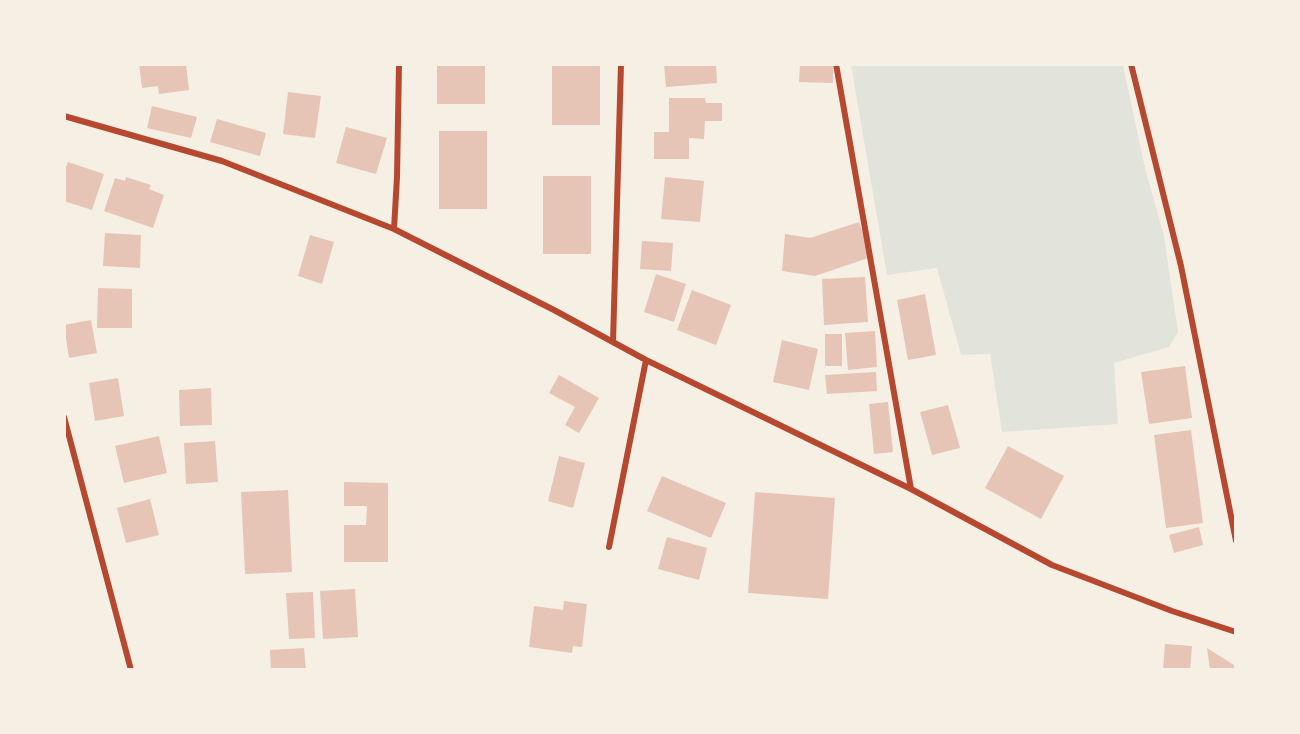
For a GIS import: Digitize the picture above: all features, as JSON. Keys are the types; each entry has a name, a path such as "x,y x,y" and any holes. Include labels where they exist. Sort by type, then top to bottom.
{"street":[{"path":"394,229 399,64"},
{"path":"613,342 621,64"},
{"path":"836,64 911,489"},
{"path":"1131,64 1181,266 1236,541"},
{"path":"64,116 222,161 394,229 646,360 911,489 1052,565 1236,632"},
{"path":"609,548 646,360"},
{"path":"64,417 131,669"}],"shaded area":[{"path":"851,65 1123,65 1145,168 1164,236 1178,332 1169,347 1114,363 1118,424 1002,432 990,354 961,355 937,268 887,275"}],"building":[{"path":"139,64 186,64 189,90 159,94 158,86 142,88"},
{"path":"437,64 485,64 485,104 437,104"},
{"path":"552,64 600,64 600,125 552,125"},
{"path":"664,64 716,64 717,83 666,87"},
{"path":"800,64 833,64 833,83 799,82"},
{"path":"288,92 321,96 315,138 283,134"},
{"path":"669,98 705,98 706,103 722,103 722,121 705,121 704,139 689,138 689,159 654,159 654,132 669,132"},
{"path":"152,106 197,117 191,138 147,128"},
{"path":"217,119 266,133 260,156 210,142"},
{"path":"346,127 387,138 376,174 336,163"},
{"path":"439,131 487,131 487,209 439,209"},
{"path":"68,162 104,174 92,210 64,201 64,172"},
{"path":"543,176 591,176 591,254 543,254"},
{"path":"126,177 151,185 149,189 164,195 153,228 104,211 115,178 125,181"},
{"path":"665,177 704,181 700,222 661,219"},
{"path":"859,222 871,257 815,276 782,271 785,234 810,238"},
{"path":"105,233 141,235 140,268 103,266"},
{"path":"310,235 334,242 322,284 298,276"},
{"path":"642,241 673,243 671,271 640,269"},
{"path":"656,274 686,284 674,322 644,312"},
{"path":"865,277 868,322 824,325 822,279"},
{"path":"98,288 132,289 132,328 97,328"},
{"path":"692,290 731,305 716,345 677,330"},
{"path":"925,294 936,355 908,360 897,300"},
{"path":"91,320 97,353 69,358 64,325"},
{"path":"875,331 877,367 848,370 845,333"},
{"path":"825,334 842,334 842,366 825,366"},
{"path":"782,340 818,349 809,390 773,382"},
{"path":"1185,366 1192,418 1149,424 1141,372"},
{"path":"876,372 877,391 827,394 825,375"},
{"path":"559,375 599,398 579,433 565,425 575,407 549,393"},
{"path":"118,378 124,416 95,421 89,383"},
{"path":"211,388 212,425 180,426 179,390"},
{"path":"888,402 893,452 874,454 869,404"},
{"path":"948,405 960,448 932,455 920,412"},
{"path":"1191,430 1203,523 1166,528 1154,435"},
{"path":"159,436 167,473 124,483 115,446"},
{"path":"215,441 218,482 186,484 184,443"},
{"path":"1008,446 1064,476 1041,519 985,488"},
{"path":"559,456 585,463 573,508 548,501"},
{"path":"662,476 726,503 711,538 647,511"},
{"path":"344,482 388,483 388,562 344,562 344,525 366,525 367,506 344,506"},
{"path":"288,490 292,572 245,574 241,492"},
{"path":"755,492 835,498 828,599 748,593"},
{"path":"150,499 159,535 126,543 117,508"},
{"path":"1199,527 1203,545 1174,553 1169,535"},
{"path":"667,537 707,548 699,580 658,569"},
{"path":"355,589 358,637 323,639 320,591"},
{"path":"313,592 315,638 289,639 286,593"},
{"path":"564,601 587,604 582,647 573,646 572,653 529,647 534,606 563,610"},
{"path":"1165,644 1192,646 1190,670 1163,670"},
{"path":"304,648 306,670 271,670 270,650"},
{"path":"1207,648 1234,665 1234,670 1210,670"}]}
